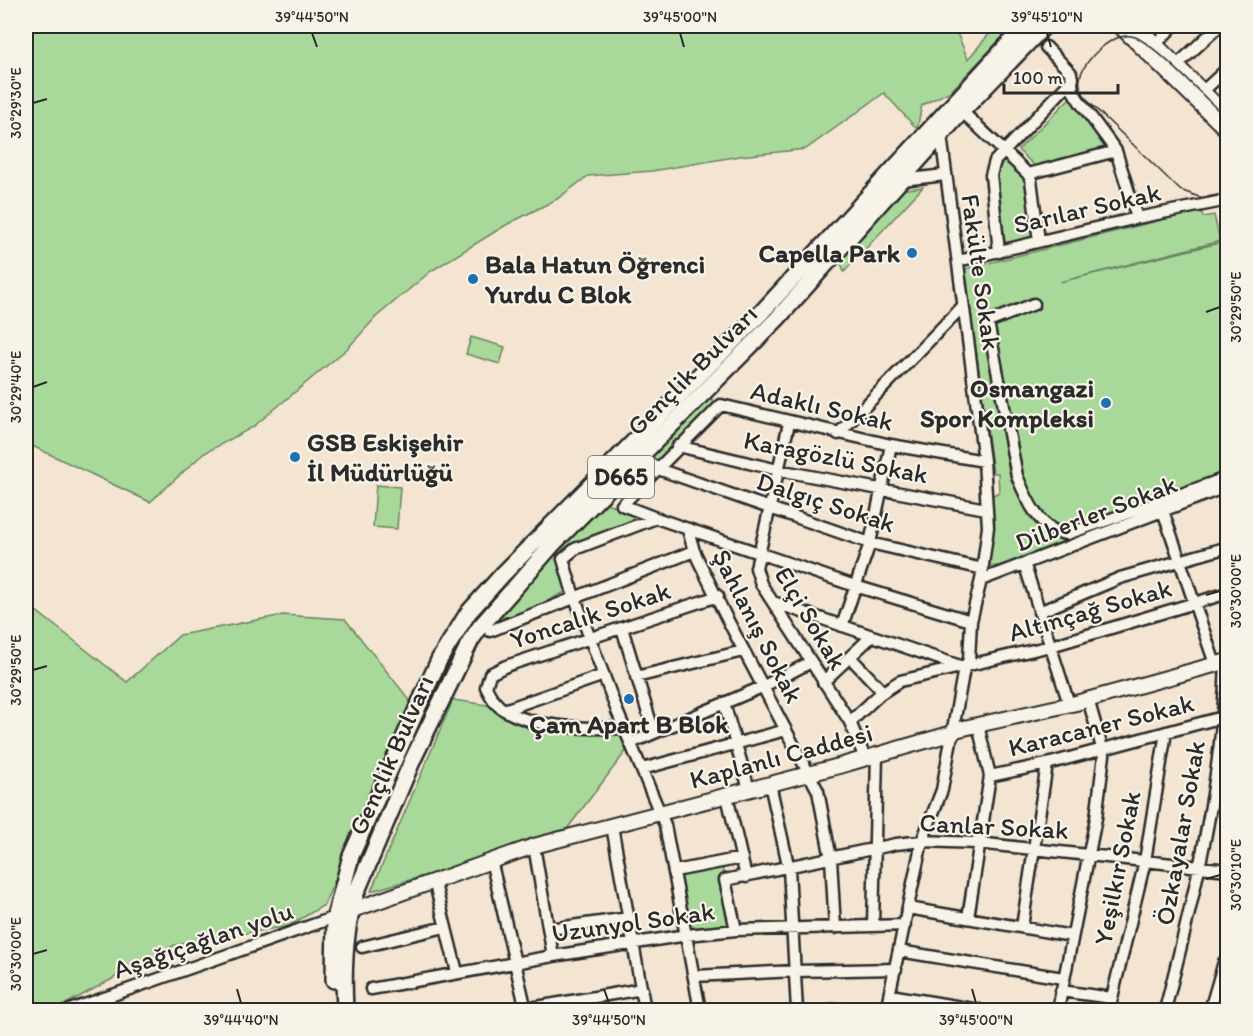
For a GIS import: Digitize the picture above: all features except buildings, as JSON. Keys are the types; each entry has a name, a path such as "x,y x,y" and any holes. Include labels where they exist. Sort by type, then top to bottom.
{"highway":[{"name":"Gençlik Bulvarı","path":"335,1011 335,917 351,856 439,660 468,613 503,574 761,312 1025,26"},
{"name":"Gençlik Bulvarı","path":"345,1011 345,968 350,911 413,759 471,640 553,544 777,319 941,135 1044,26"}],"main road":[{"path":"1120,26 1227,131"},
{"path":"1137,26 1227,117"},
{"name":"Kaplanlı Caddesi","path":"350,911 534,846 727,796 978,725 1070,704 1223,662"}],"street":[{"path":"1155,45 1173,26"},
{"path":"1176,66 1219,26"},
{"path":"1046,47 1066,66 1073,79 1073,91 1116,151 1137,218"},
{"path":"1202,92 1227,68"},
{"path":"999,252 991,175 1002,152 1073,79"},
{"path":"968,117 1002,152 1028,174 1031,180 1039,242"},
{"name":"Fakülte Sokak","path":"886,1009 922,841 942,790 964,668 969,660 971,621 983,569 986,509 984,461 941,135"},
{"path":"1028,174 1116,151"},
{"path":"902,180 945,175"},
{"name":"Sarılar Sokak","path":"957,261 1137,218 1227,200"},
{"path":"1034,304 988,322 1017,476 1027,498 1052,529 1067,534 1162,507 1227,477"},
{"path":"838,434 963,306"},
{"name":"Adaklı Sokak","path":"678,446 721,405 838,434 984,461"},
{"name":"Elçi Sokak","path":"789,423 756,568 761,584 871,756"},
{"path":"842,626 870,543 891,445"},
{"path":"678,446 622,505 688,530 855,586 971,621"},
{"name":"Karagözlü Sokak","path":"678,446 778,470 986,509"},
{"name":"Dalgıç Sokak","path":"640,457 658,469 870,543 983,569"},
{"name":"Dilberler Sokak","path":"981,580 1025,566 1162,507 1227,486"},
{"path":"1162,507 1194,604 1223,662"},
{"path":"656,518 575,549 563,559 575,598 624,728 660,813 675,871 699,1011"},
{"name":"Şahlanış Sokak","path":"688,530 694,550 743,651 818,791 831,859 835,928"},
{"path":"1039,612 1120,578 1227,547"},
{"path":"490,631 694,550"},
{"path":"1025,566 1070,704"},
{"name":"Altınçağ Sokak","path":"850,722 900,681 1051,646 1227,593"},
{"name":"Yoncalık Sokak","path":"504,710 492,699 486,687 490,674 506,666 718,596"},
{"path":"773,602 964,668"},
{"path":"622,628 654,733"},
{"path":"824,682 871,637"},
{"path":"636,677 743,651"},
{"path":"850,657 884,692"},
{"path":"631,743 762,687 811,662"},
{"name":"Özkayalar Sokak","path":"1166,1011 1198,867 1223,717 1223,662"},
{"path":"504,710 604,675"},
{"path":"1058,1011 1103,766 1102,750 1088,699"},
{"path":"724,703 749,789"},
{"path":"504,710 532,720 598,729 624,728"},
{"name":"Karacaner Sokak","path":"990,776 1047,765 1223,717"},
{"path":"968,918 990,776 978,725"},
{"path":"642,769 786,730"},
{"name":"Yeşilkır Sokak","path":"1109,1011 1145,861 1166,732"},
{"path":"871,756 875,849 873,926"},
{"path":"1022,927 1036,849 1047,765"},
{"path":"770,784 789,868 797,1011"},
{"path":"727,796 746,877"},
{"path":"612,826 645,1011"},
{"name":"Canlar Sokak","path":"736,930 724,880 922,841 981,843 1227,870"},
{"path":"534,846 553,956"},
{"path":"675,871 742,858"},
{"path":"491,860 525,1010 642,988"},
{"path":"434,880 457,972"},
{"path":"908,908 1072,936"},
{"name":"Aşağıçağlan yolu","path":"70,1011 350,911"},
{"path":"550,929 628,918"},
{"name":"Uzunyol Sokak","path":"371,989 457,972 633,943 736,930 905,925"},
{"path":"362,947 445,927"},
{"path":"899,951 1063,978"},
{"path":"1210,1011 1218,975 1224,962 1227,961"},
{"path":"694,976 795,970 896,969"},
{"path":"1061,990 1112,999"},
{"path":"890,995 979,1011"},
{"path":"831,1011 886,1009"}],"green space":[{"path":"26,26 954,26 968,59 996,26 1013,26 951,91 922,105 917,129 884,93 806,149 740,156 652,171 588,176 557,199 506,225 431,271 376,317 348,348 253,427 203,454 150,502 26,443"},
{"path":"1071,97 1111,148 1036,167 1018,150"},
{"path":"1004,161 1023,175 1027,182 1033,239 1005,244 997,174 999,165"},
{"path":"923,187 844,272 839,257 900,190"},
{"name":"Osmangazi Spor Kompleksi","path":"1201,210 1203,217 1214,215 1220,241 1060,282 1227,241 1227,481 1080,534 1022,560 989,566 993,495 999,492 998,473 993,473 965,269"},
{"path":"471,337 505,347 500,364 466,354"},
{"path":"708,396 716,403 658,462 648,457"},
{"path":"376,485 400,487 397,529 373,527"},
{"path":"604,502 643,517 570,546 559,556 553,553"},
{"path":"552,554 558,556 567,591 521,613 502,617 494,616"},
{"path":"26,603 127,682 180,635 283,615 345,619 412,703 324,905 289,926 175,945 64,1005 51,1010 26,1010"},
{"path":"453,700 487,705 534,732 620,734 626,751 567,829 483,859 371,891"},
{"path":"721,862 736,930 687,935 675,871"}],"tram line":[{"path":"1228,120 1169,62 1135,37 1127,36 1110,42 1093,55 1082,71 1081,88 1090,103 1180,190 1202,198 1228,193"}],"place":[{"name":"Capella Park","path":"912,253"},
{"name":"Bala Hatun Öğrenci Yurdu C Blok","path":"473,279"},
{"name":"Osmangazi Spor Kompleksi","path":"1106,403"},
{"name":"GSB Eskişehir İl Müdürlüğü","path":"295,457"},
{"name":"Çam Apart B Blok","path":"629,699"}]}
